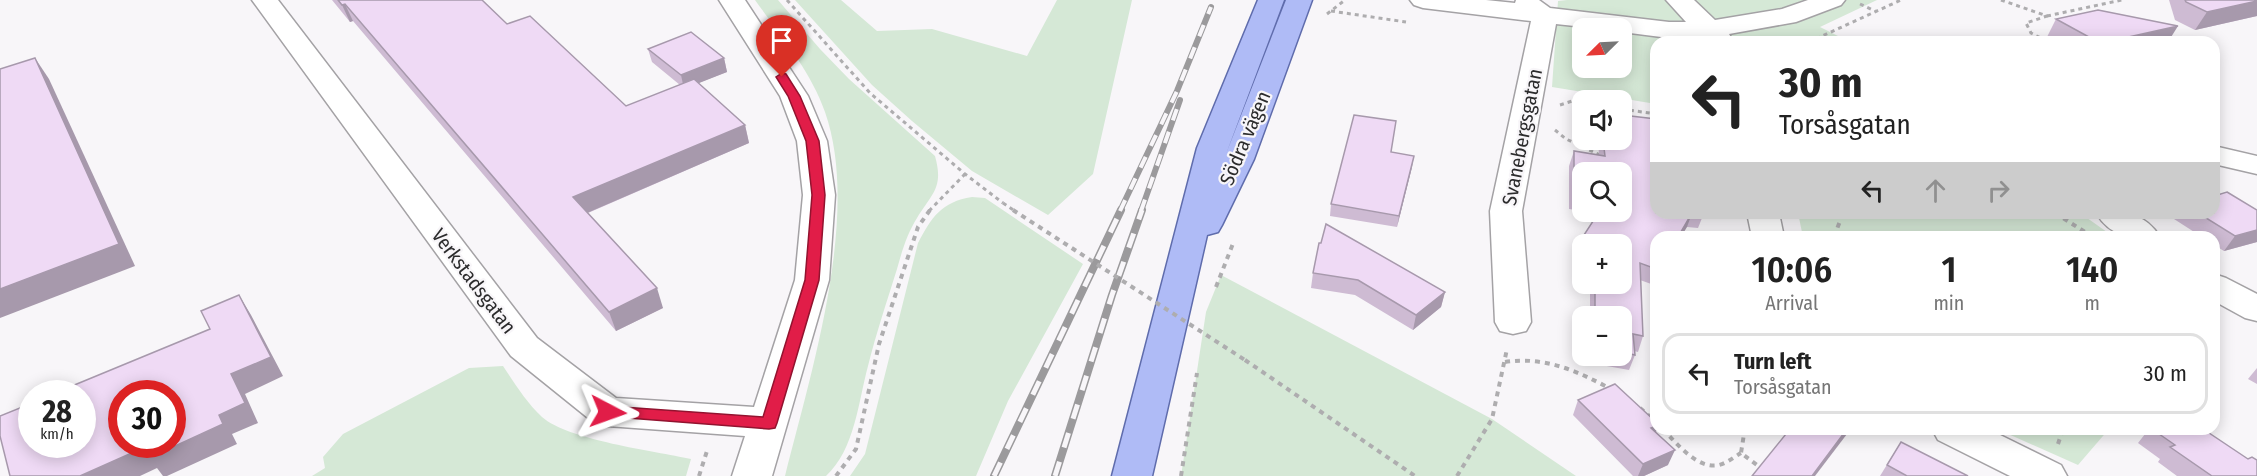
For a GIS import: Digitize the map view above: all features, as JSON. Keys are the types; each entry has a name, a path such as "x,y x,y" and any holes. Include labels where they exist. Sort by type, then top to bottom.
{"main road":[{"name":"Södra vägen","path":"1132,476 1212,148 1271,0"},
{"name":"Södra vägen","path":"1182,272 1239,159 1299,0"}],"street":[{"name":"Verkstadsgatan","path":"265,0 524,347 608,412 769,423"},
{"path":"732,0 794,96 812,141 819,195 812,280 752,476"},
{"path":"1423,0 1716,35 1845,1"},
{"path":"1523,0 1545,16"},
{"path":"1679,0 1716,35"},
{"name":"Svanebergsgatan","path":"1513,322 1506,211 1545,16"},
{"path":"2220,156 2257,165"},
{"path":"2120,219 2136,231"},
{"path":"2220,289 2257,309"},
{"path":"1964,435 2047,476"}],"path":[{"path":"787,0 870,93 1003,203 1245,360 1415,476"},
{"path":"1324,16 1345,0"},
{"path":"1822,36 1901,0"},
{"path":"2001,0 2047,16"},
{"path":"2037,36 2031,33 2026,23 2047,16 2122,0"},
{"path":"1845,1 1876,12"},
{"path":"1556,106 1572,101"},
{"path":"1632,110 1650,113"},
{"path":"1549,123 1566,139 1613,162"},
{"path":"836,476 856,449 879,344 918,227 931,207 966,174"},
{"path":"2064,219 2084,231"},
{"path":"1214,293 1238,231"},
{"path":"1457,476 1492,419 1513,322"},
{"path":"1203,335 1205,323"},
{"path":"1504,362 1532,358 1554,363 1618,393"},
{"path":"1181,476 1197,370"},
{"path":"1634,403 1650,417"},
{"path":"1669,435 1681,448 1706,464 1718,466 1741,453 1745,435"},
{"path":"1741,453 1764,470"}],"green space":[{"path":"755,0 778,0 849,79 935,156 937,167 935,190 913,224 903,249 874,342 849,439 836,465 826,476 785,476 819,342 828,294 835,245 838,198 835,153 825,112 812,82"},
{"path":"795,0 841,0 877,31 932,29 1027,56 1057,0 1132,0 1093,174 1048,215 972,171 872,85"},
{"path":"1877,0 1820,27 1838,36 1650,36 1650,103 1632,100 1632,90 1572,90 1552,87 1558,1"},
{"path":"972,197 985,198 1083,264 1008,401 976,476 850,476 865,454 918,243 939,212 952,203"},
{"path":"1799,219 2088,219 2106,231 1802,231"},
{"path":"1221,275 1492,419 1576,476 1181,476 1206,312"},
{"path":"503,366 531,405 542,417 554,425 591,438 691,459 686,476 312,476 325,468 323,457 343,434 469,368"},
{"path":"2010,435 2104,435 2078,465"}],"building":[{"path":"338,0 482,0 507,24 530,16 626,106 694,79 745,125 573,197 657,288 609,312 345,4 342,5"},
{"path":"2185,0 2257,0 2257,1 2207,12"},
{"path":"2098,10 2178,26 2133,36 2087,36 2056,19"},
{"path":"691,32 724,58 681,75 648,49"},
{"path":"35,58 119,244 0,289 0,69"},
{"path":"1354,115 1396,121 1391,152 1414,156 1399,216 1331,204"},
{"path":"1632,116 1650,118 1650,219 1688,219 1682,231 1650,231 1650,267 1640,263 1643,336 1633,334 1635,355 1632,354 1632,306 1595,306 1595,294 1632,294 1632,234 1585,234 1592,222 1632,222 1632,162 1574,162 1574,151 1605,156 1604,150 1632,150"},
{"path":"2227,192 2257,210 2257,230 2235,236 2208,219 2220,219 2220,194"},
{"path":"1326,224 1445,292 1416,315 1358,280 1313,273 1319,243 1321,243"},
{"path":"239,295 271,357 231,374 245,403 219,415 223,424 186,441 186,380 108,380 108,458 120,458 80,476 10,476 0,436 0,416 18,409 18,458 96,458 96,380 86,380 210,329 201,311"},
{"path":"1615,384 1650,416 1650,435 1659,435 1675,450 1643,464 1578,400"},
{"path":"1785,435 1843,435 1812,476 1752,476"},
{"path":"2161,435 2212,435 2248,459 2252,457 2257,460 2257,476 2212,476 2170,447 2175,445"},
{"path":"1901,442 1968,476 1907,476 1887,465"}],"railway":[{"path":"1120,211 1177,91 1211,7"},
{"path":"1141,211 1180,100"},
{"path":"994,476 1121,210"},
{"path":"1055,476 1112,295 1142,210"}],"route":[{"path":"608,412 769,423 812,280 819,195 812,141 794,96 782,77"}]}
